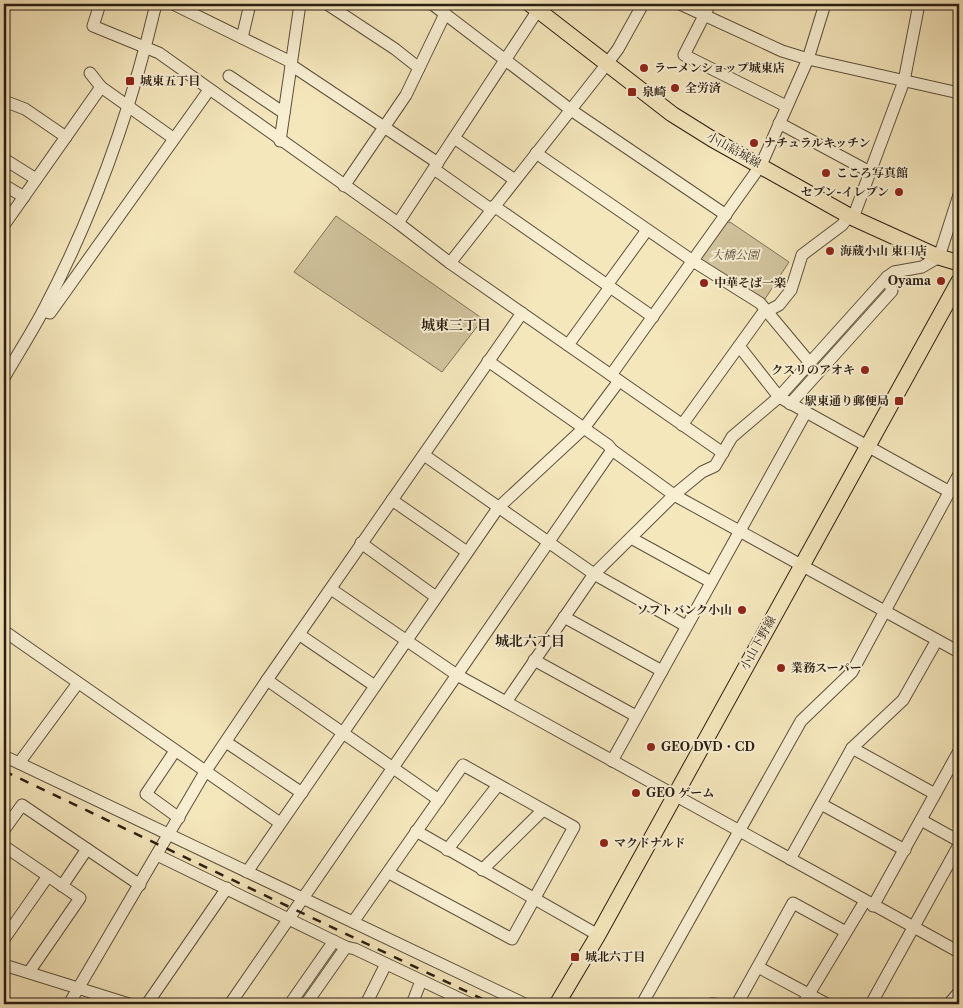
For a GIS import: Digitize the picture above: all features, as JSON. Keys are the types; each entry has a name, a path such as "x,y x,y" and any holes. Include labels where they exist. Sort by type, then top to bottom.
{"main road":[{"name":"小山結城線","path":"534,7 606,65 672,114 712,139 851,217 939,257 959,263"},
{"name":"小山下野線","path":"557,1004 598,935 674,794 959,281"}],"street":[{"path":"100,4 93,26 159,53 280,141 398,223 450,263 723,453"},
{"path":"4,378 43,311 90,210 129,107 156,4"},
{"path":"173,4 291,63 493,208 653,317"},
{"path":"242,38 250,4"},
{"path":"280,141 300,4"},
{"path":"327,4 395,49 418,68"},
{"path":"432,4 571,110 726,215"},
{"path":"450,263 618,49 643,4"},
{"path":"680,4 782,51 808,59 959,93"},
{"path":"710,4 684,55 786,106"},
{"path":"247,872 498,508 584,428 653,317 761,165 808,59 825,4"},
{"path":"682,425 762,314 779,305 791,290 802,255 851,217 904,81 919,4"},
{"path":"398,223 506,60 534,7"},
{"path":"344,186 406,95 445,14"},
{"path":"90,73 101,88 173,138"},
{"path":"229,76 284,113"},
{"path":"4,225 101,88"},
{"path":"43,311 50,313 209,90"},
{"path":"4,101 25,110 66,137"},
{"path":"779,123 870,172"},
{"path":"454,138 515,180"},
{"path":"536,153 693,261 760,303 812,361 822,368"},
{"path":"4,159 36,179"},
{"path":"4,184 24,197"},
{"path":"506,702 594,574 674,495 702,472 715,466 732,437 744,424 779,397 886,277 894,272 922,267 939,257 959,195"},
{"path":"568,345 648,230"},
{"path":"790,404 892,291 886,277"},
{"path":"69,1004 205,772 361,543 522,313"},
{"path":"739,346 779,397 950,492"},
{"path":"488,362 608,445 612,450 674,495 959,652"},
{"path":"612,761 806,412"},
{"path":"230,1004 612,450"},
{"path":"424,455 594,574 686,626"},
{"path":"642,1004 738,830 801,721 852,672 959,474"},
{"path":"392,500 467,552"},
{"path":"631,538 711,582"},
{"path":"361,543 436,597"},
{"path":"330,589 457,675 959,952"},
{"path":"564,617 662,671"},
{"path":"4,631 280,823"},
{"path":"300,635 375,686"},
{"path":"790,859 852,748 903,700 937,640"},
{"path":"534,660 636,716"},
{"path":"267,680 439,800"},
{"path":"19,763 78,683"},
{"path":"226,742 302,793"},
{"path":"852,748 935,794"},
{"path":"175,751 146,794 179,818"},
{"path":"806,999 846,932 869,904 905,850 959,751"},
{"path":"4,756 168,836 304,898 525,1004"},
{"path":"353,922 463,765 574,827 512,939 389,873"},
{"path":"447,850 498,785"},
{"path":"822,804 905,850"},
{"path":"4,830 22,805 140,885"},
{"path":"482,870 543,810"},
{"path":"871,1004 959,843 921,820"},
{"path":"416,831 598,935"},
{"path":"4,846 80,898 29,972"},
{"path":"62,886 87,849"},
{"path":"158,855 346,947 355,949 469,1002 468,1004"},
{"path":"4,939 48,876"},
{"path":"147,1004 227,888"},
{"path":"738,1004 793,903 846,932"},
{"path":"290,1004 334,941"},
{"path":"306,1004 346,947"},
{"path":"366,1004 386,964"},
{"path":"4,965 129,1004"},
{"path":"758,967 806,999 827,1004"},
{"path":"412,1004 421,981"},
{"path":"949,1004 959,992"}],"green space":[{"path":"336,216 483,319 442,372 294,272"},
{"name":"大橋公園","path":"730,222 789,262 763,302 700,259 725,223"}],"railway":[{"path":"4,771 493,1004"}],"place":[{"name":"ラーメンショップ城東店","path":"644,68"},
{"name":"城東五丁目","path":"130,81"},
{"name":"全労済","path":"675,88"},
{"name":"泉崎","path":"632,92"},
{"name":"ナチュラルキッチン","path":"754,143"},
{"name":"こころ写真館","path":"826,173"},
{"name":"セブン-イレブン","path":"899,192"},
{"name":"海蔵小山 東口店","path":"830,251"},
{"name":"Oyama","path":"941,281"},
{"name":"中華そば一楽","path":"704,283"},
{"name":"クスリのアオキ","path":"865,370"},
{"name":"駅東通り郵便局","path":"899,401"},
{"name":"ソフトバンク小山","path":"742,610"},
{"name":"業務スーパー","path":"781,668"},
{"name":"GEO DVD・CD","path":"651,747"},
{"name":"GEO ゲーム","path":"636,793"},
{"name":"マクドナルド","path":"604,843"},
{"name":"城北六丁目","path":"575,957"}],"district":[{"name":"城東三丁目","path":"456,325"},
{"name":"城北六丁目","path":"530,641"}]}
